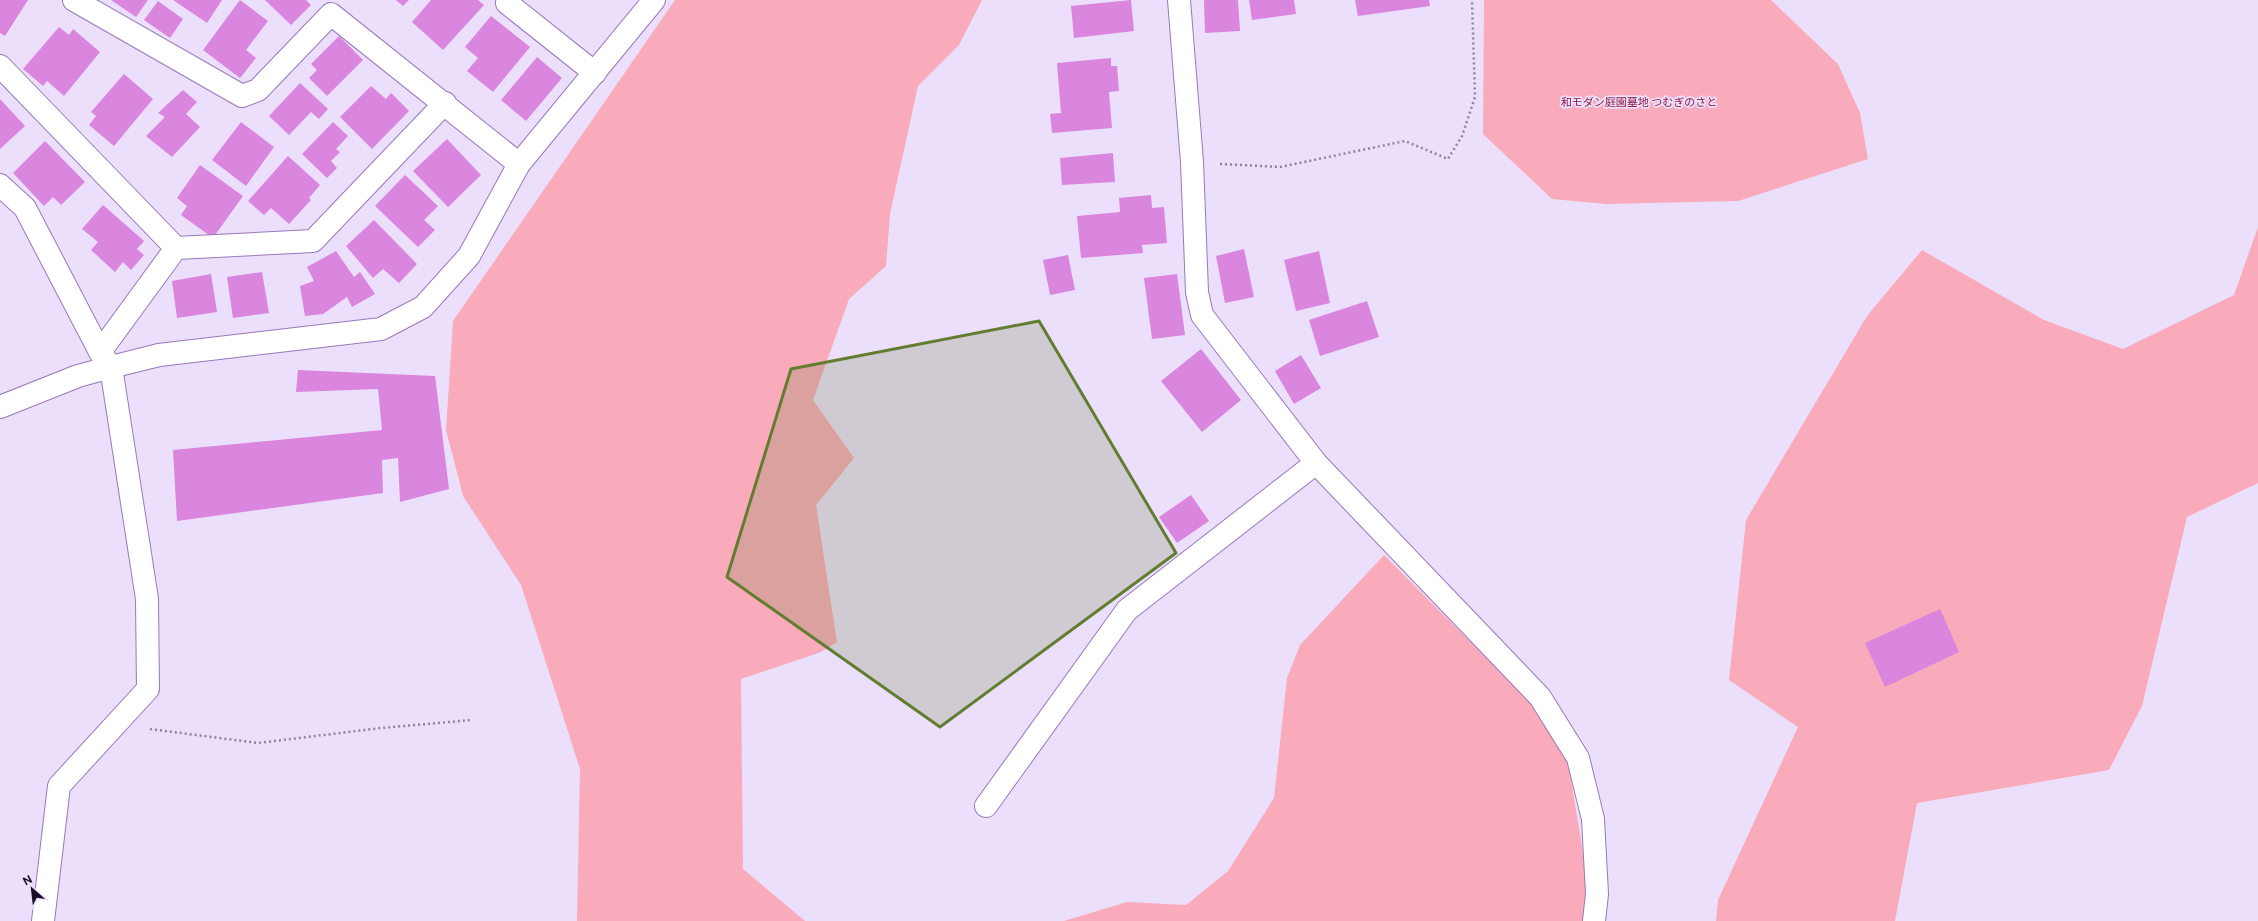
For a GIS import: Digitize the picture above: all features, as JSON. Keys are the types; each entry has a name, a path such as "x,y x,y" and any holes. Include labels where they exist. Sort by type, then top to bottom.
{"street":[{"path":"74,0 242,96 258,90 331,14 445,103 519,164"},
{"path":"106,359 159,356 381,329 423,307 469,256 519,164 537,140 595,73 654,0"},
{"path":"1180,0 1192,162 1197,292 1202,315 1316,463 1540,697 1578,758 1593,819 1597,894 1594,921"},
{"path":"507,3 595,73"},
{"path":"0,66 176,248 313,241 445,103"},
{"path":"0,185 25,208 106,359 148,599 148,689 59,786 43,921"},
{"path":"0,407 78,376 106,359 176,248"},
{"path":"986,806 1127,610 1316,463"}],"path":[{"path":"1192,162 1280,167 1405,141 1448,159 1462,136 1475,97 1472,0"},
{"path":"116,724 258,743 472,720"}],"highlighted area":[{"path":"1039,321 1176,553 940,727 727,577 791,369"}],"green space":[{"path":"675,0 982,0 959,45 918,86 890,214 886,266 849,299 813,400 854,458 816,505 837,642 821,652 741,679 743,869 805,921 577,921 580,769 521,585 463,496 446,430 453,321"},
{"name":"和モダン庭園墓地 つむぎのさと","path":"1484,0 1771,0 1838,64 1860,113 1868,159 1738,201 1606,204 1552,199 1483,134"},
{"path":"2258,227 2258,483 2187,517 2142,706 2109,770 1917,803 1895,921 1716,921 1718,900 1798,727 1729,680 1746,520 1867,316 1922,250 2044,320 2123,349 2234,295"},
{"path":"1384,555 1564,736 1594,921 1064,921 1127,902 1186,905 1228,871 1274,798 1287,678 1300,645"}],"building":[{"path":"0,0 28,0 5,36 0,33"},
{"path":"111,0 148,0 136,17"},
{"path":"173,0 222,0 207,23"},
{"path":"240,0 268,21 246,50 256,58 240,78 203,50"},
{"path":"265,0 306,0 311,5 291,25"},
{"path":"396,0 409,0 403,6"},
{"path":"431,0 478,0 484,5 443,50 412,22"},
{"path":"1131,0 1134,31 1074,38 1071,6"},
{"path":"1204,0 1238,0 1240,31 1205,33"},
{"path":"1249,0 1294,0 1296,14 1252,20"},
{"path":"1355,0 1429,0 1430,6 1358,16"},
{"path":"158,1 183,19 170,38 144,20"},
{"path":"491,16 530,47 493,92 467,71 478,58 465,47"},
{"path":"59,27 69,35 73,29 100,52 64,96 47,81 43,86 23,69"},
{"path":"339,36 363,60 327,96 309,78 317,70 311,64"},
{"path":"537,57 562,78 526,121 501,100"},
{"path":"1111,58 1111,66 1117,66 1119,91 1109,92 1112,128 1052,133 1050,114 1061,113 1057,63"},
{"path":"124,74 153,99 114,146 89,125 96,116 91,112"},
{"path":"300,83 328,109 319,119 311,112 289,135 269,116"},
{"path":"371,86 386,99 391,93 409,111 372,149 340,117"},
{"path":"183,90 197,102 186,114 200,127 172,157 146,136 165,117 158,113"},
{"path":"0,99 25,126 0,149"},
{"path":"241,122 274,147 246,186 212,160"},
{"path":"333,122 348,136 336,149 340,152 331,161 337,168 327,178 302,154"},
{"path":"447,139 481,175 448,207 413,171"},
{"path":"45,141 85,182 61,205 53,197 44,206 13,173"},
{"path":"1113,153 1115,182 1062,185 1060,158"},
{"path":"288,156 320,185 309,198 311,200 289,224 271,208 264,215 248,201"},
{"path":"200,165 243,196 213,238 181,215 187,206 177,198"},
{"path":"405,175 438,206 424,220 435,230 418,247 375,206"},
{"path":"1151,195 1152,208 1164,207 1167,243 1142,245 1143,253 1081,258 1077,216 1120,212 1119,198"},
{"path":"103,205 144,241 137,249 144,255 131,270 123,262 115,272 91,250 98,242 82,229"},
{"path":"374,220 417,264 399,283 383,269 373,278 346,246"},
{"path":"1244,249 1254,297 1225,303 1216,256"},
{"path":"336,251 354,277 360,272 375,294 352,307 347,297 323,314 305,316 300,286 314,281 307,267"},
{"path":"1319,251 1330,303 1296,311 1284,260"},
{"path":"1068,255 1075,290 1050,295 1043,260"},
{"path":"262,272 269,313 233,318 227,277"},
{"path":"211,274 217,312 177,318 172,281"},
{"path":"1177,274 1185,335 1152,339 1144,278"},
{"path":"1367,301 1379,337 1320,356 1309,320"},
{"path":"1201,349 1241,400 1202,432 1161,381"},
{"path":"1301,355 1321,388 1294,404 1275,371"},
{"path":"298,370 435,376 449,489 400,502 398,458 382,460 383,493 177,521 173,450 382,430 378,389 296,392"},
{"path":"1191,495 1209,521 1177,543 1159,517"},
{"path":"1940,609 1959,652 1885,687 1865,643"}]}
